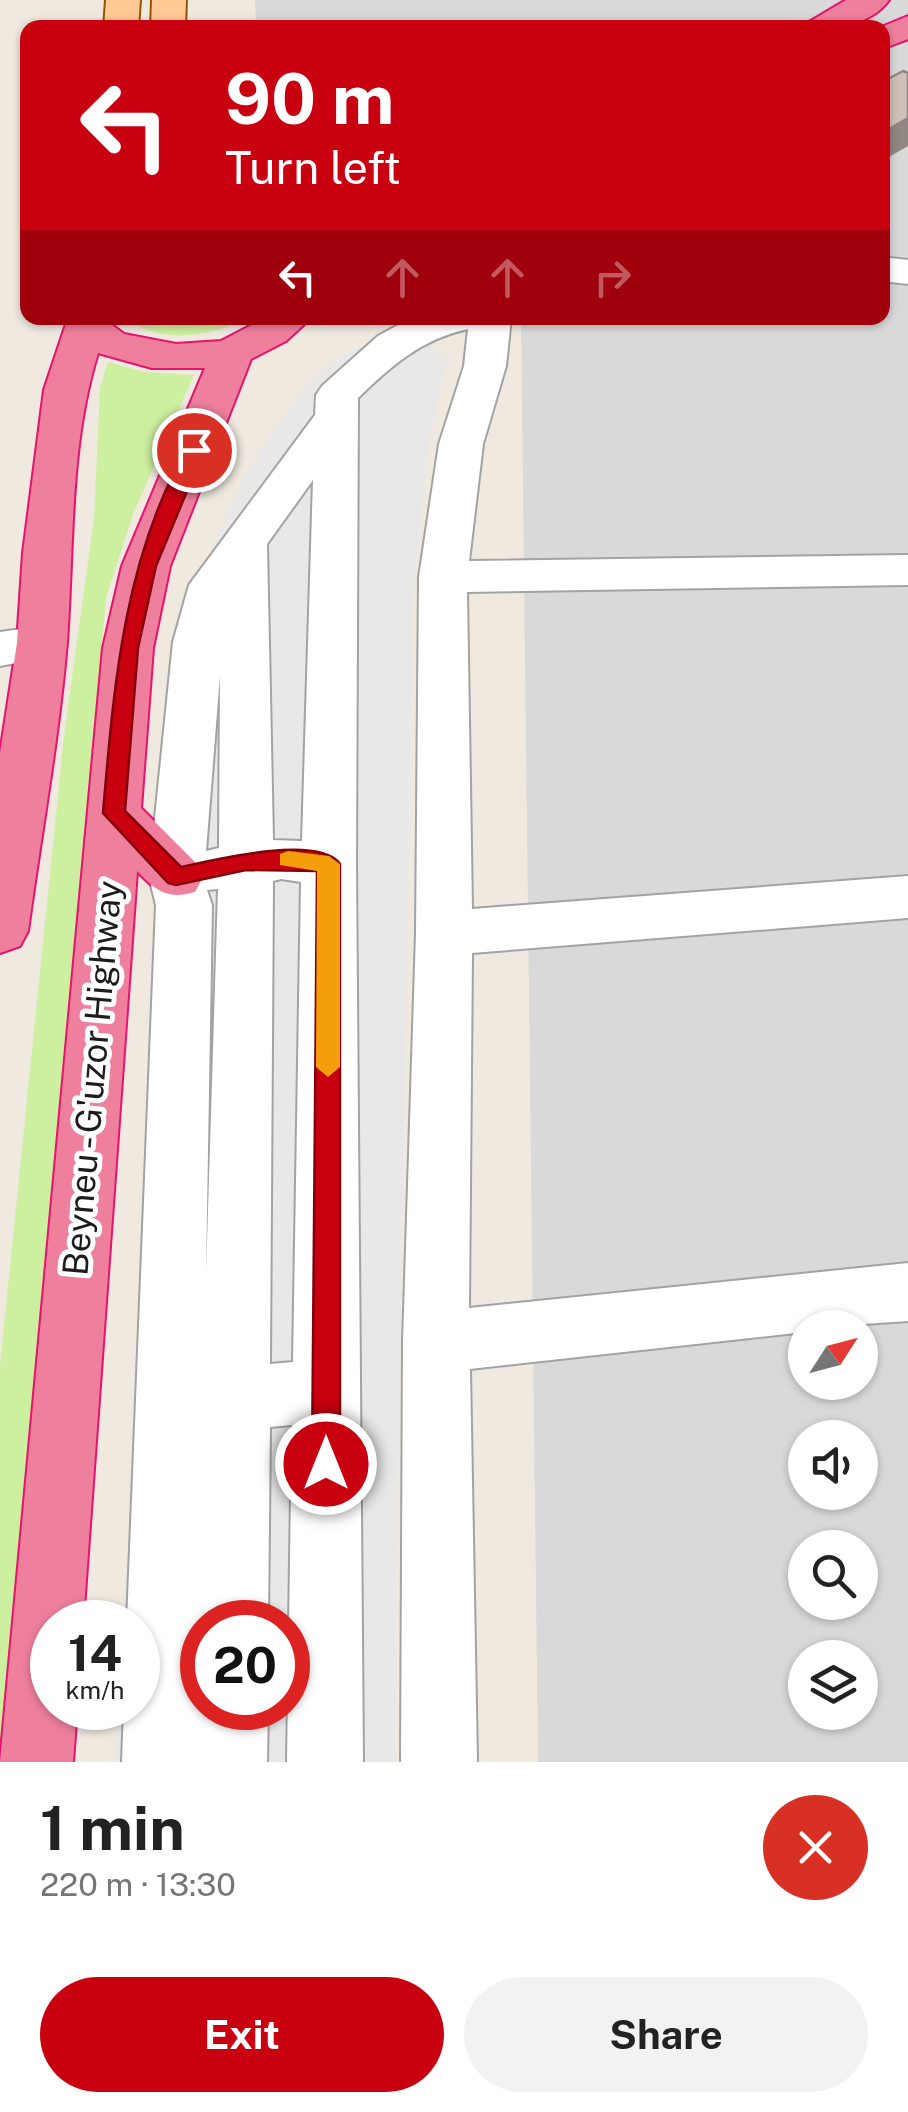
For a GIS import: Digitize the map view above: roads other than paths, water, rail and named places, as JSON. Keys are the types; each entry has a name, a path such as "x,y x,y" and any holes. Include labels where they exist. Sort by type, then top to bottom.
{"highway":[{"path":"832,20 872,0"},
{"path":"0,931 21,646 46,553 65,390 83,325"},
{"path":"89,325 110,343 146,354 188,357 297,325"},
{"name":"Beyneu - G'uzor Highway","path":"34,1762 128,648 146,566 264,335"},
{"path":"114,813 176,877"}],"street":[{"path":"325,1762 335,418 337,396 382,351 432,325"},
{"path":"440,1762 436,1342 444,933 443,577 461,444 486,366 489,325"},
{"path":"160,1762 184,905 176,877 198,642 212,585 335,418"},
{"path":"232,1600 246,862 244,541"},
{"path":"443,577 908,570"},
{"path":"176,877 281,859 329,864"},
{"path":"444,933 908,897"},
{"path":"436,1342 908,1292"},
{"path":"170,1408 236,1396 326,1390"},
{"path":"229,1762 230,1730"}]}
